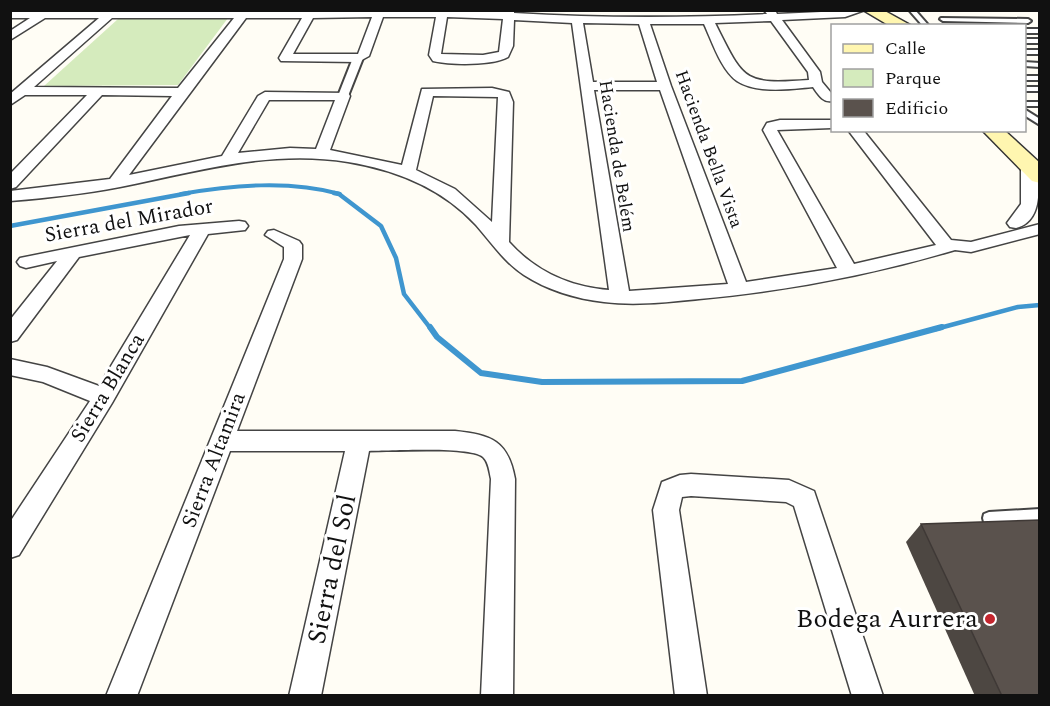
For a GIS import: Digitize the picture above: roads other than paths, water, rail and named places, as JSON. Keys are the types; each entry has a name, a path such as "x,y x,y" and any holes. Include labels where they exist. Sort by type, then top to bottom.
{"main road":[{"path":"868,10 882,24"},
{"path":"868,10 900,24"},
{"path":"891,10 903,24"},
{"path":"995,132 1036,165"},
{"path":"1017,132 1036,165"}],"street":[{"path":"10,15 509,13 577,20 708,21 771,13 845,14 860,10"},
{"path":"310,14 282,63 358,58 366,53 379,12"},
{"path":"116,182 244,13"},
{"path":"442,14 435,55 436,62 502,56 506,51 509,13"},
{"path":"771,13 814,72 816,83 829,99"},
{"path":"10,38 42,15"},
{"path":"10,101 109,15"},
{"name":"Hacienda de Belém","path":"577,20 620,297"},
{"name":"Hacienda Bella Vista","path":"644,21 738,289"},
{"path":"708,21 735,72 744,80 764,84 816,83"},
{"path":"322,153 358,58"},
{"path":"586,86 665,86"},
{"path":"408,171 429,89 492,92 504,95 506,98 500,243"},
{"path":"22,91 182,92"},
{"path":"227,160 269,91 343,96"},
{"path":"10,184 99,92"},
{"path":"831,124 780,124 772,126 770,130 849,272"},
{"path":"857,132 950,246"},
{"path":"10,196 116,182 227,160 322,153 374,162 408,171 460,201 519,262 546,279 583,292 620,297 654,297 800,282 950,246 971,247 1040,229"},
{"path":"1016,224 1024,218 1029,206 1036,165"},
{"path":"950,246 958,237 1040,216"},
{"name":"Sierra del Mirador","path":"27,262 203,228 240,226"},
{"name":"Sierra Blanca","path":"10,546 104,397 203,228"},
{"name":"Sierra Altamira","path":"121,696 293,259 293,245 274,235"},
{"path":"10,335 72,254"},
{"path":"10,367 58,378 104,397"},
{"path":"222,441 474,443 492,449 498,456 503,479 497,696"},
{"name":"Sierra del Sol","path":"305,696 359,442"},
{"path":"691,696 666,510 671,490 691,485 789,491 805,499 868,696"}],"lane":[{"path":"910,10 925,24"},
{"path":"943,20 1028,21"},
{"path":"1026,112 1040,123"},
{"path":"989,518 1040,515"}],"waterway":[{"path":"181,194 261,185 301,187 340,194"},
{"path":"10,226 189,193"},
{"path":"334,193 339,194 381,226 396,258 404,294 431,329"},
{"path":"936,329 1018,307 1040,305"},
{"path":"430,327 437,337 481,373 542,382 742,381 942,327"}],"place":[{"name":"Bodega Aurrera","path":"990,619"}]}
